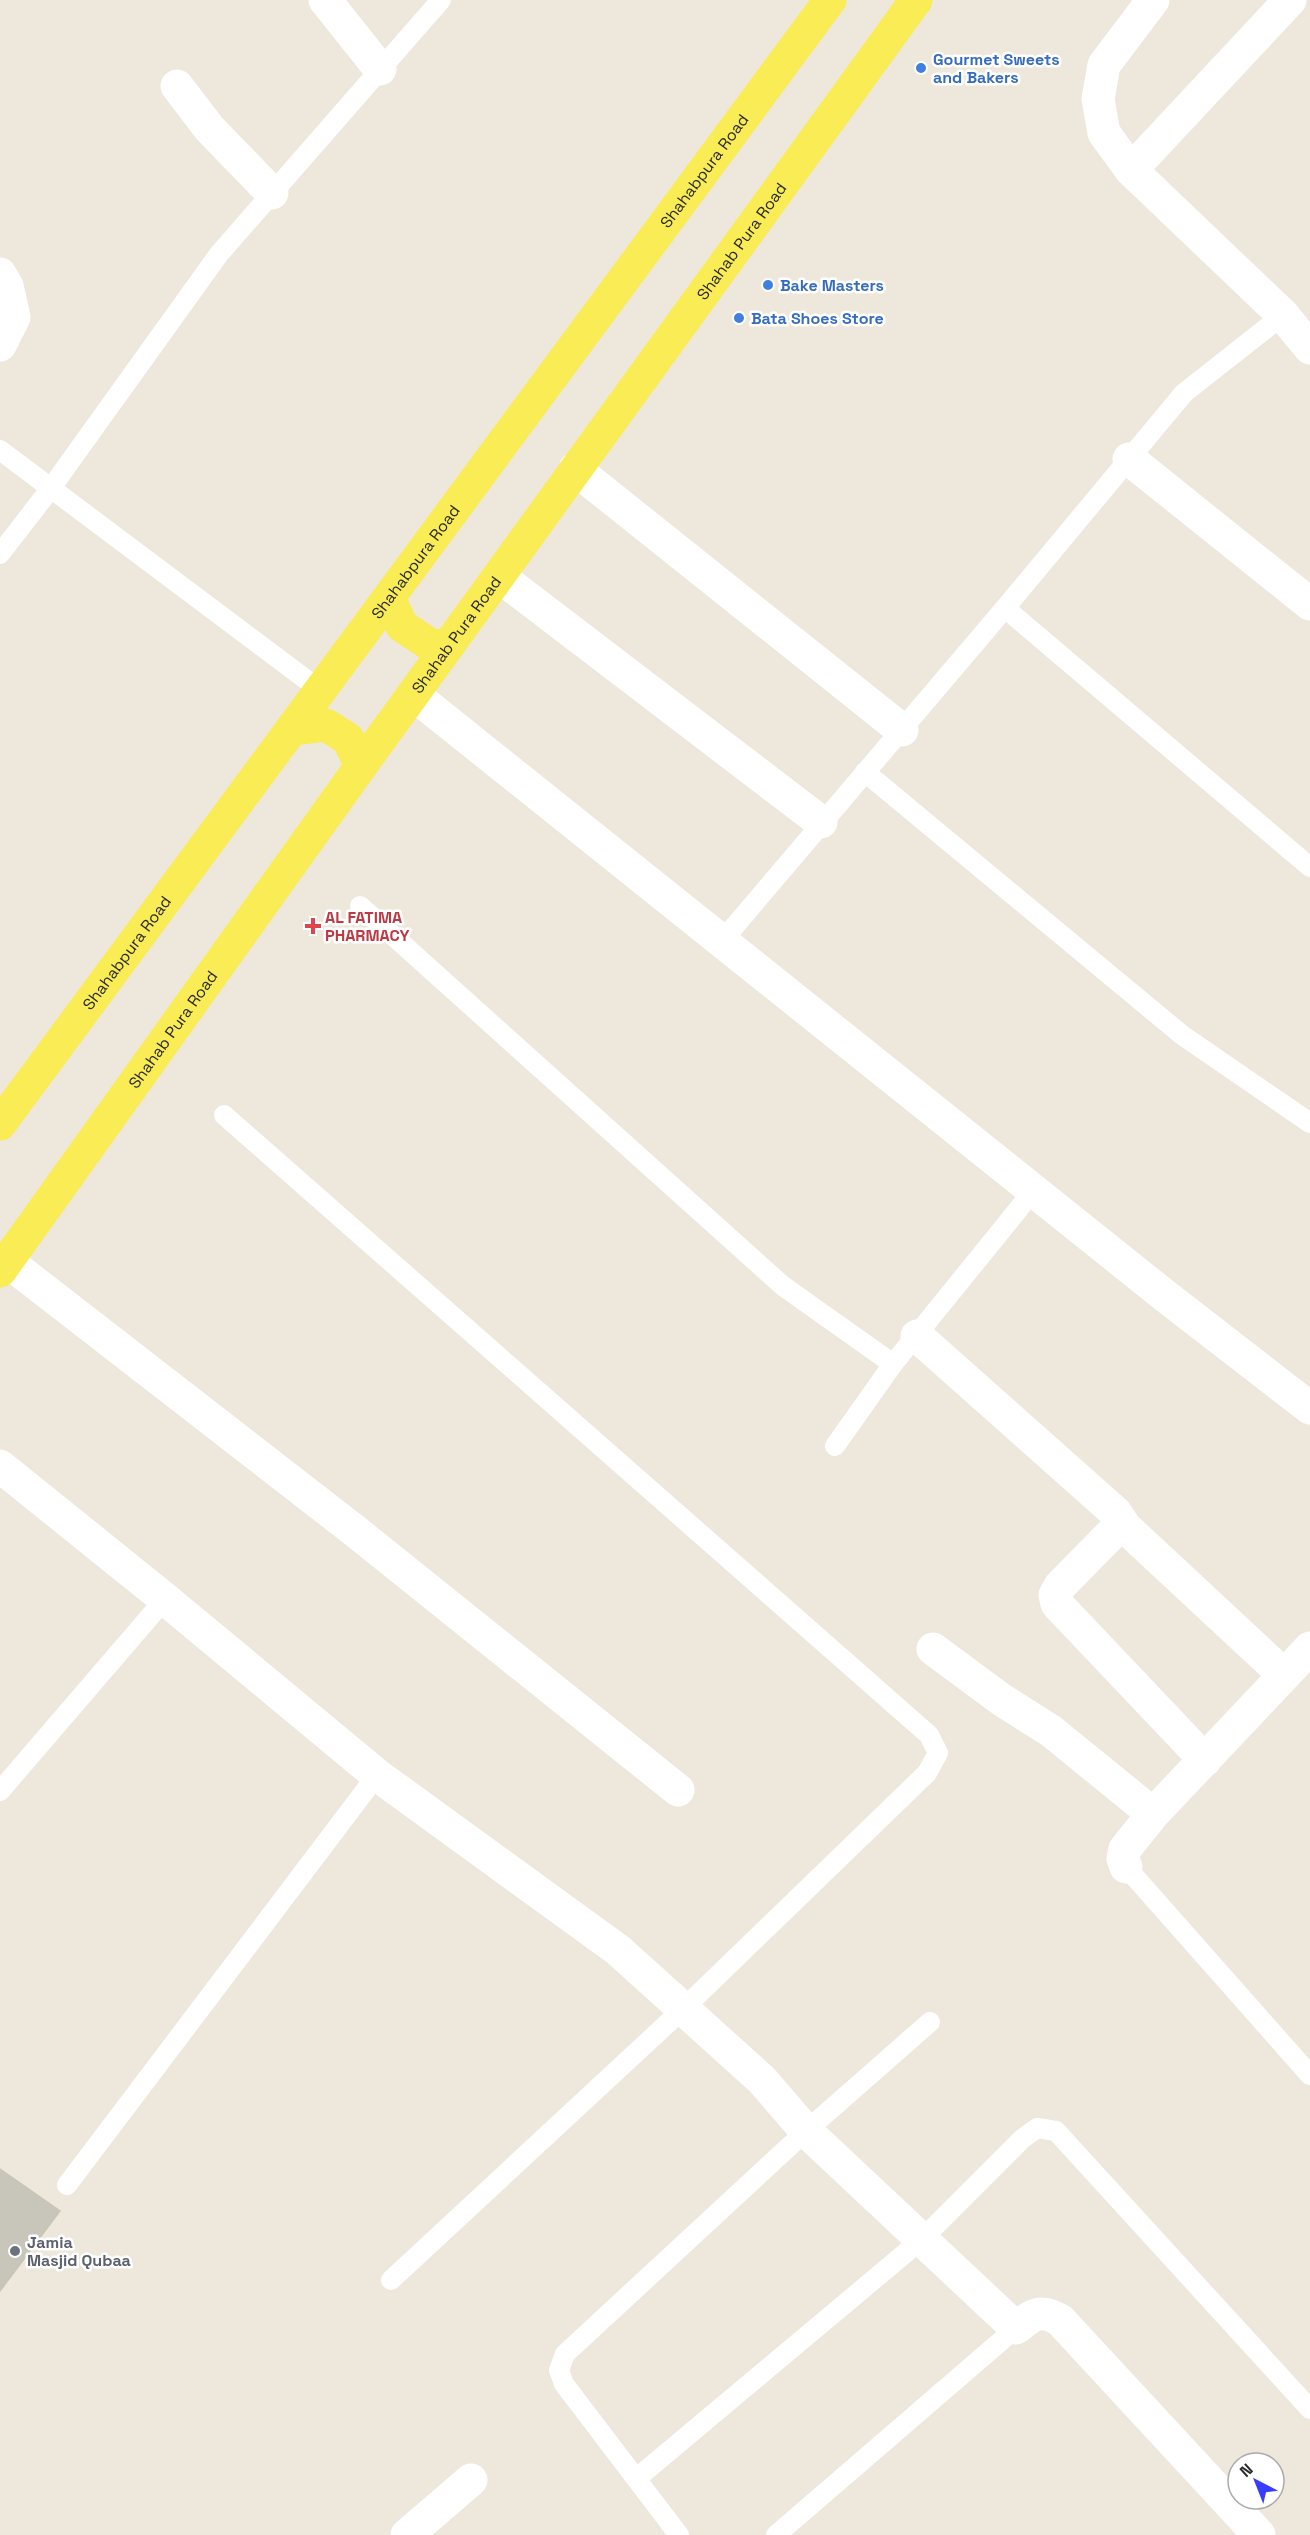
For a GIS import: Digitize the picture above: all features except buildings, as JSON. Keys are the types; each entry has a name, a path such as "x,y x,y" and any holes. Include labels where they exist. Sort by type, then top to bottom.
{"main road":[{"name":"Shahabpura Road","path":"0,1124 830,0"},
{"name":"Shahab Pura Road","path":"4,1266 361,766 916,0"},
{"path":"388,598 402,626 432,646 449,645"},
{"path":"292,729 326,725 348,739 361,766"}],"street":[{"path":"325,0 380,69"},
{"path":"1153,0 1104,65 1098,99 1104,133 1131,170 1283,315 1310,348"},
{"path":"1131,170 1290,0"},
{"path":"177,86 209,128 272,193"},
{"path":"0,274 7,286 15,317 0,345"},
{"path":"1129,459 1310,604"},
{"path":"575,469 902,730"},
{"path":"499,576 821,822"},
{"path":"414,695 1034,1191 1310,1408"},
{"path":"4,1266 355,1531 678,1790"},
{"path":"916,1336 1115,1512 1122,1523 1284,1675"},
{"path":"0,1466 377,1775 618,1950 762,2080 806,2131 1016,2328 1035,2314 1049,2313 1060,2320 1258,2535"},
{"path":"1122,1523 1060,1586 1055,1595 1057,1604 1205,1760"},
{"path":"1126,1867 1123,1859 1125,1849 1153,1814 1310,1648"},
{"path":"933,1649 1002,1700 1051,1731 1153,1814"},
{"path":"407,2535 471,2480"}],"lane":[{"path":"0,554 51,488 219,254 441,0"},
{"path":"722,941 1184,393 1283,315"},
{"path":"0,450 320,690"},
{"path":"1005,608 1310,867"},
{"path":"866,772 1182,1035 1310,1123"},
{"path":"360,906 783,1286 893,1364"},
{"path":"224,1115 929,1735 938,1753 927,1773 683,2009 392,2280"},
{"path":"835,1446 893,1364 1034,1191"},
{"path":"0,1791 165,1599"},
{"path":"67,2185 377,1775"},
{"path":"1126,1867 1310,2075"},
{"path":"680,2535 564,2384 559,2370 565,2354 806,2131 930,2022"},
{"path":"637,2478 921,2240 1022,2139 1037,2127 1056,2132 1310,2409"},
{"path":"776,2535 1016,2328"}],"place":[{"name":"Gourmet Sweets and Bakers","path":"921,68"},
{"name":"Bake Masters","path":"768,285"},
{"name":"Bata Shoes Store","path":"739,318"},
{"name":"AL FATIMA PHARMACY","path":"313,926"},
{"name":"Jamia Masjid Qubaa","path":"15,2251"}]}
